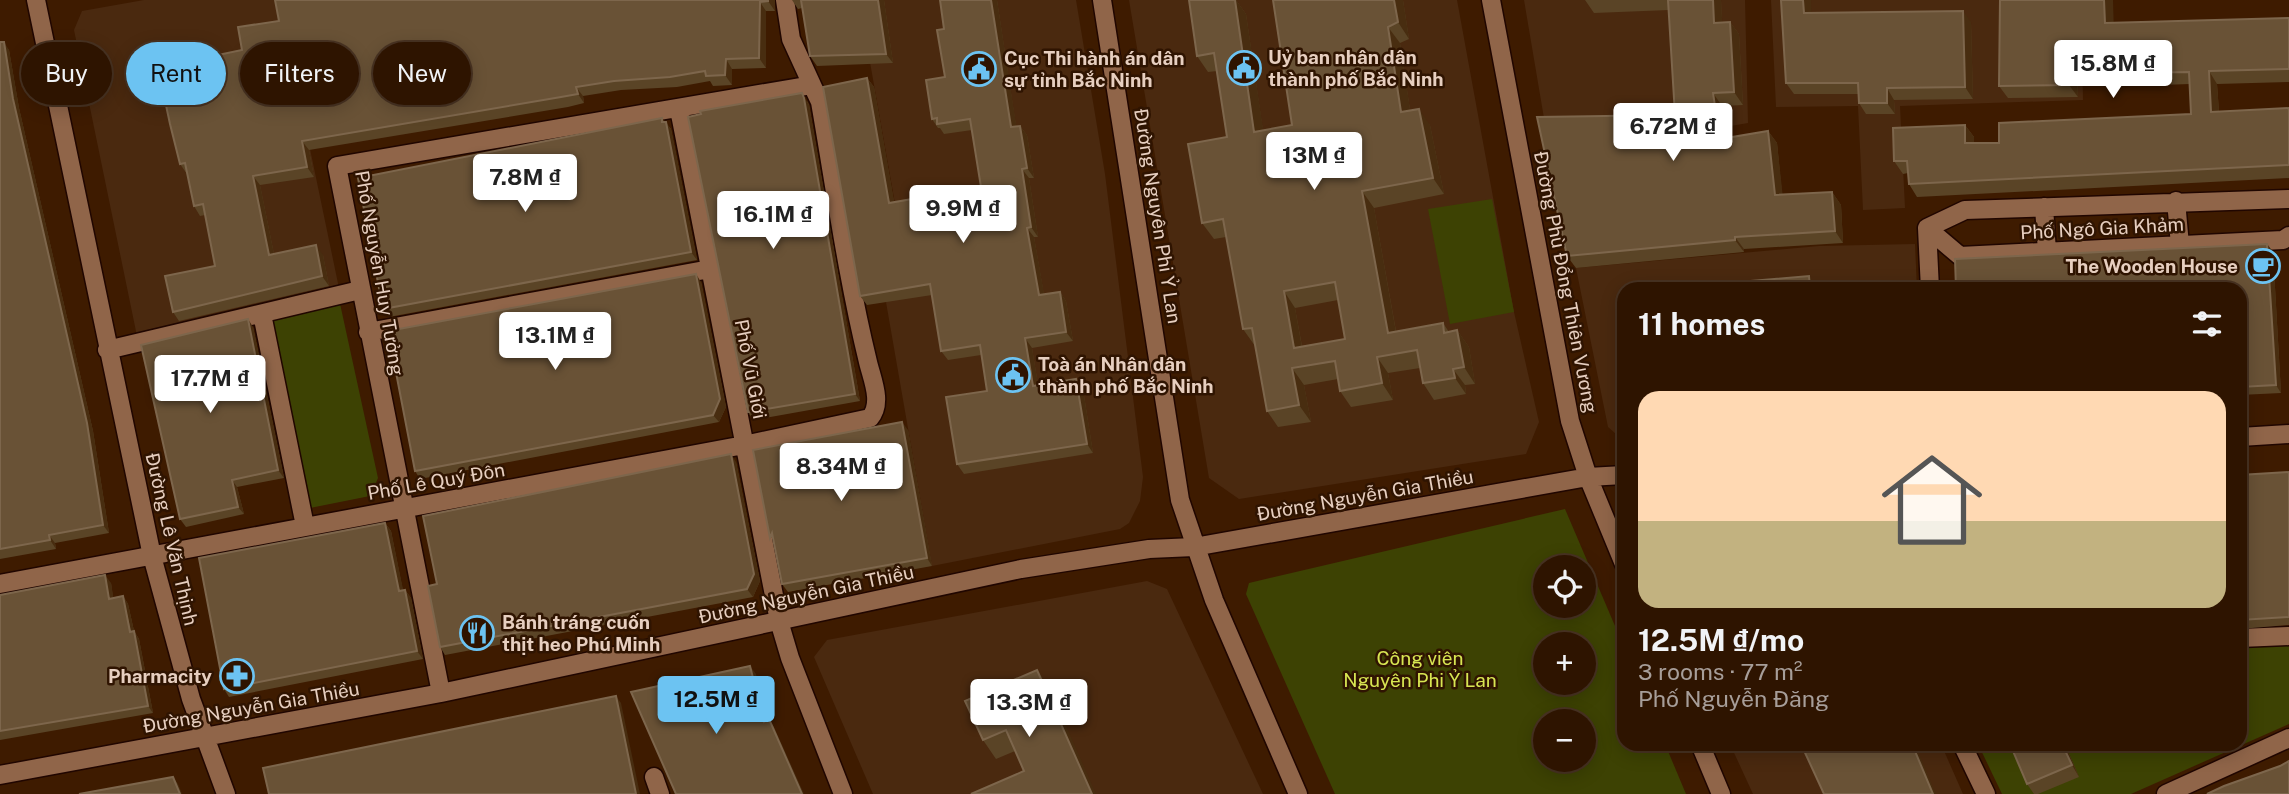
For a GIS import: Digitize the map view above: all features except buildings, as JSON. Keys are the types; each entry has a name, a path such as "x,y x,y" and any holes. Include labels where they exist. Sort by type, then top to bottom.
{"street":[{"name":"Đường Lê Văn Thịnh","path":"37,0 107,350 152,556 204,738 226,794"},
{"path":"785,0 791,39 812,85"},
{"name":"Đường Nguyên Phi Ỷ Lan","path":"1102,0 1180,500 1194,547 1228,635 1298,794"},
{"name":"Đường Phù Đổng Thiên Vương","path":"1491,0 1570,421 1588,477 1617,547"},
{"name":"Phố Nguyễn Huy Tưởng","path":"441,693 337,166 812,85"},
{"name":"Phố Lê Quý Đôn","path":"0,584 866,420 875,411 876,397 859,326 820,102 812,85"},
{"name":"Phố Vũ Giới","path":"679,109 779,621 790,658 844,794"},
{"name":"Phố Ngô Gia Khảm","path":"2289,199 1965,210 1927,228 1960,256 2283,240 2289,236"},
{"path":"2176,201 2180,245"},
{"path":"2044,207 2047,252"},
{"path":"1927,228 1930,282"},
{"path":"368,332 710,269"},
{"path":"107,350 360,290"},
{"path":"262,314 305,526"},
{"path":"2247,437 2289,434"},
{"name":"Đường Nguyễn Gia Thiều","path":"0,775 441,693 1021,569 1149,549 1194,547 1588,477 1617,475"},
{"path":"2247,638 2289,635"},
{"path":"2166,794 2289,738"},
{"path":"1703,751 1721,794"},
{"path":"1965,751 1986,794"}],"shaded area":[{"path":"144,0 279,0 288,42 240,42 240,105 301,105 340,293 138,341 89,105 112,105 112,42 76,42 74,30 82,11"},
{"path":"859,0 1076,0 1105,174 1143,477 1140,501 1129,523 1120,529 932,566 886,302 897,215"},
{"path":"1129,0 1457,0 1514,312 1539,422 1526,454 1239,499 1209,478"},
{"path":"1524,0 1745,0 1748,123 1725,127 1546,130"},
{"path":"1771,0 2081,0 2083,100 1900,106 1905,208 1863,210 1858,106 1776,107"},
{"path":"1915,244 1917,282 1617,282 1617,435 1608,427 1576,268 1819,246"},
{"path":"1147,581 1167,589 1263,794 873,794 814,657 827,640"},
{"path":"1733,751 1944,751 1963,794 1753,794"}],"green space":[{"path":"1492,199 1514,312 1450,324 1428,209"},
{"path":"339,299 378,478 370,496 310,508 269,315"},
{"name":"Công viên Nguyên Phi Ỷ Lan","path":"1565,509 1585,555 1533,555 1533,618 1596,618 1596,582 1617,631 1617,751 1668,751 1686,794 1335,794 1246,594 1249,583"},
{"path":"2289,644 2289,724 2247,743 2247,647"},
{"path":"1981,751 2228,751 2131,794 2002,794"}],"place":[{"name":"Uỷ ban nhân dân thành phố Bắc Ninh","path":"1244,68"},
{"name":"Cục Thi hành án dân sự tỉnh Bắc Ninh","path":"979,69"},
{"name":"The Wooden House","path":"2263,266"},
{"name":"Toà án Nhân dân thành phố Bắc Ninh","path":"1013,375"},
{"name":"Bánh tráng cuốn thịt heo Phú Minh","path":"477,633"},
{"name":"Pharmacity","path":"237,676"}]}
